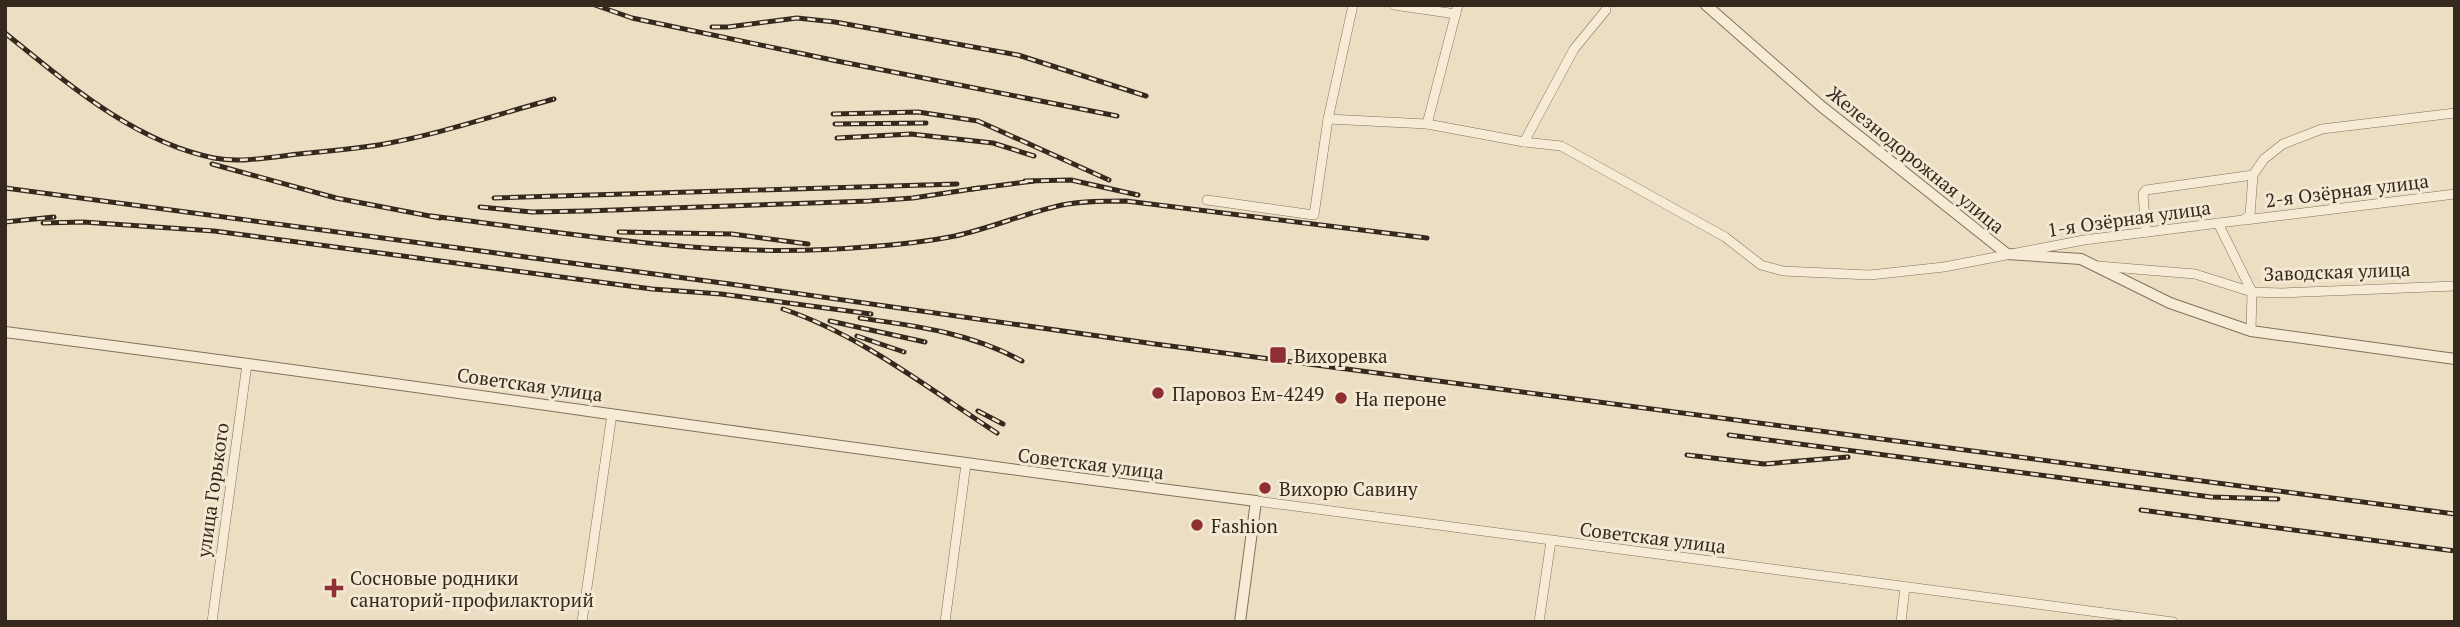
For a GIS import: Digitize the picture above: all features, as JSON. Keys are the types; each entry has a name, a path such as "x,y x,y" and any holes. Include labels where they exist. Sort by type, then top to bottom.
{"street":[{"path":"1207,201 1314,215 1328,120 1353,5"},
{"path":"1394,5 1457,10 1427,124"},
{"name":"Железнодорожная улица","path":"1706,5 1821,106 2007,254 2081,259 2170,303 2250,331 2455,359"},
{"path":"1524,142 1574,49 1606,10"},
{"path":"2243,220 2250,215 2253,175 2264,159 2283,144 2322,129 2455,113"},
{"name":"1-я Озёрная улица","path":"1328,120 1427,124 1561,146 1725,237 1761,265 1783,271 1870,275 1944,267 2084,240 2243,220"},
{"path":"2146,232 2143,194 2146,190 2253,175"},
{"name":"2-я Озёрная улица","path":"2243,220 2455,194"},
{"path":"2218,223 2252,292 2250,331"},
{"name":"Заводская улица","path":"2097,266 2195,274 2252,292 2455,286"},
{"name":"Советская улица","path":"5,332 966,464 2174,622"},
{"name":"улица Горького","path":"212,622 247,364"},
{"path":"582,622 612,414"},
{"path":"945,622 966,464"},
{"path":"1240,622 1256,501"},
{"path":"1539,622 1551,541"},
{"path":"1901,622 1905,587"}],"railway":[{"path":"595,5 632,18 1117,116"},
{"path":"712,27 797,18 835,22 1018,55 1146,96"},
{"path":"5,33 77,90 129,125 156,139 214,158 256,159 384,144 554,99"},
{"path":"833,114 918,112 978,121 1109,180"},
{"path":"835,124 926,123"},
{"path":"837,138 911,134 993,143 1034,156"},
{"path":"212,164 336,198 440,218"},
{"path":"1025,181 1071,180 1138,195"},
{"path":"972,189 1034,181"},
{"path":"494,198 957,184"},
{"path":"5,188 730,284 1155,344 2455,514"},
{"path":"480,207 532,212 869,201 913,198 979,188"},
{"path":"431,216 702,248 810,250 932,240 968,233 1062,205 1126,201 1427,238"},
{"path":"5,222 54,217"},
{"path":"43,223 83,222 214,231 652,289 721,294 871,314"},
{"path":"619,232 732,234 808,244"},
{"path":"783,309 812,320 867,348 997,433"},
{"path":"860,318 963,337 1003,351 1022,361"},
{"path":"830,321 925,342"},
{"path":"857,336 904,352"},
{"path":"978,411 1003,424"},
{"path":"1729,435 2211,497 2278,499"},
{"path":"1687,455 1764,464 1848,457"},
{"path":"2141,510 2455,551"}],"place":[{"name":"Вихоревка","path":"1278,355"},
{"name":"Паровоз Ем-4249","path":"1158,393"},
{"name":"На пероне","path":"1341,398"},
{"name":"Вихорю Савину","path":"1265,488"},
{"name":"Fashion","path":"1197,525"},
{"name":"Сосновые родники санаторий-профилакторий","path":"334,588"}]}
